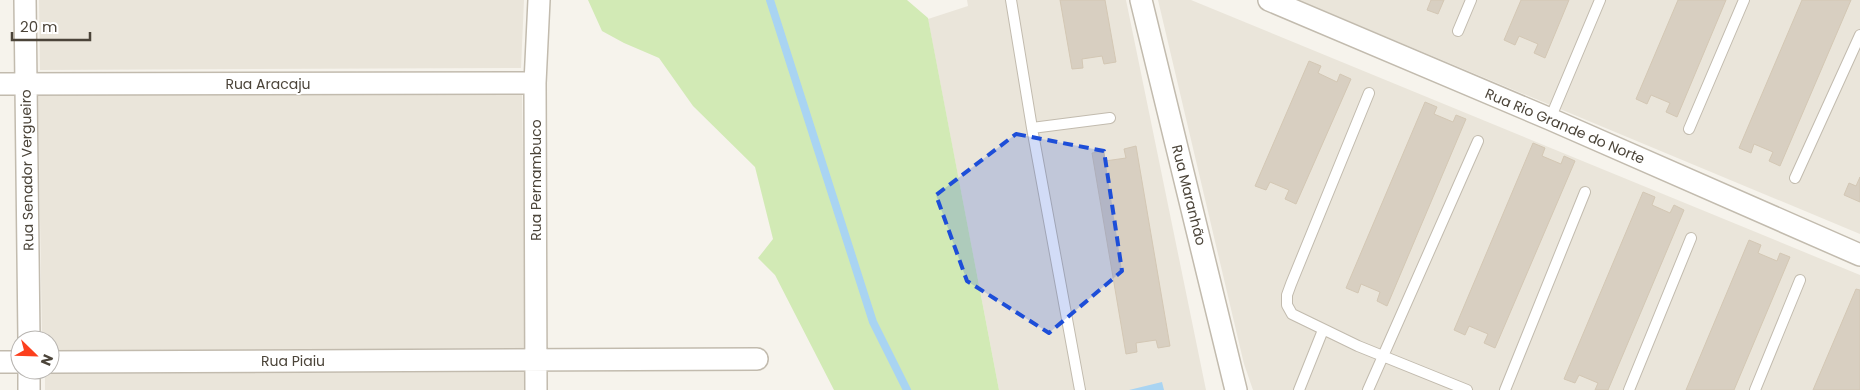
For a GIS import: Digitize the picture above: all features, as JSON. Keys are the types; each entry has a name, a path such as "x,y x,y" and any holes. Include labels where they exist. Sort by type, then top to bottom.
{"street":[{"name":"Rua Senador Vergueiro","path":"25,0 29,330"},
{"name":"Rua Pernambuco","path":"536,390 535,83 539,0"},
{"name":"Rua Maranhão","path":"1141,0 1236,390"},
{"name":"Rua Rio Grande do Norte","path":"1269,0 1860,255"},
{"name":"Rua Aracaju","path":"0,84 535,83"},
{"path":"536,360 756,359"},
{"name":"Rua Piaiu","path":"60,362 536,360"}],"lane":[{"path":"1011,0 1032,128 1080,390"},
{"path":"1458,32 1471,0"},
{"path":"1550,120 1600,0"},
{"path":"1689,129 1744,0"},
{"path":"1795,178 1860,35"},
{"path":"1369,92 1287,295 1287,305 1292,314 1323,330 1467,390"},
{"path":"1032,128 1110,118"},
{"path":"1368,390 1478,141"},
{"path":"1505,390 1585,192"},
{"path":"1629,390 1691,238"},
{"path":"1755,390 1800,280"},
{"path":"1299,390 1323,330"}],"highlighted area":[{"path":"1016,134 1104,151 1122,271 1049,333 967,281 936,195"}],"shaded area":[{"path":"39,0 524,0 521,68 40,70"},
{"path":"967,0 1126,0 1206,390 999,390 928,19 968,6"},
{"path":"1158,0 1191,0 1860,275 1860,390 1253,390 1244,364"},
{"path":"1298,0 1860,0 1860,234"},
{"path":"38,95 522,95 526,348 60,352 60,330 42,330"},
{"path":"524,372 524,390 45,390 45,380 60,380 60,374"}],"green space":[{"path":"588,0 907,0 928,18 999,390 834,390 775,275 758,258 773,239 755,167 693,106 659,58 602,31"}],"water":[{"path":"1162,382 1164,390 1129,390"}],"building":[{"path":"1060,0 1105,0 1116,62 1104,64 1102,56 1082,59 1083,68 1072,69"},
{"path":"1431,0 1444,0 1438,14 1427,10"},
{"path":"1521,0 1569,0 1545,58 1534,53 1538,44 1519,36 1515,45 1504,40"},
{"path":"1678,0 1726,0 1677,117 1666,112 1670,103 1651,95 1647,104 1636,99"},
{"path":"1802,0 1851,0 1780,166 1769,161 1773,152 1754,144 1751,153 1739,148"},
{"path":"1309,61 1321,66 1318,73 1337,82 1340,74 1351,79 1296,204 1285,199 1289,190 1270,182 1266,190 1255,186"},
{"path":"1425,102 1437,107 1434,114 1453,122 1456,115 1466,119 1387,306 1377,301 1380,292 1361,284 1358,293 1346,288"},
{"path":"1533,143 1545,148 1542,156 1561,164 1564,156 1575,161 1495,348 1484,343 1488,334 1469,326 1465,335 1454,330"},
{"path":"1136,146 1170,346 1158,348 1156,340 1136,343 1137,352 1126,354 1092,153 1104,151 1105,161 1126,158 1124,149"},
{"path":"1860,177 1860,202 1844,195 1849,183 1856,186"},
{"path":"1643,192 1655,197 1652,205 1670,213 1674,205 1684,210 1608,390 1595,390 1598,383 1579,375 1575,383 1564,379"},
{"path":"1749,240 1761,245 1758,253 1777,261 1780,253 1790,257 1734,390 1686,390"},
{"path":"1856,289 1860,290 1860,390 1813,390"}],"waterway":[{"path":"770,0 873,322 907,390"}]}
